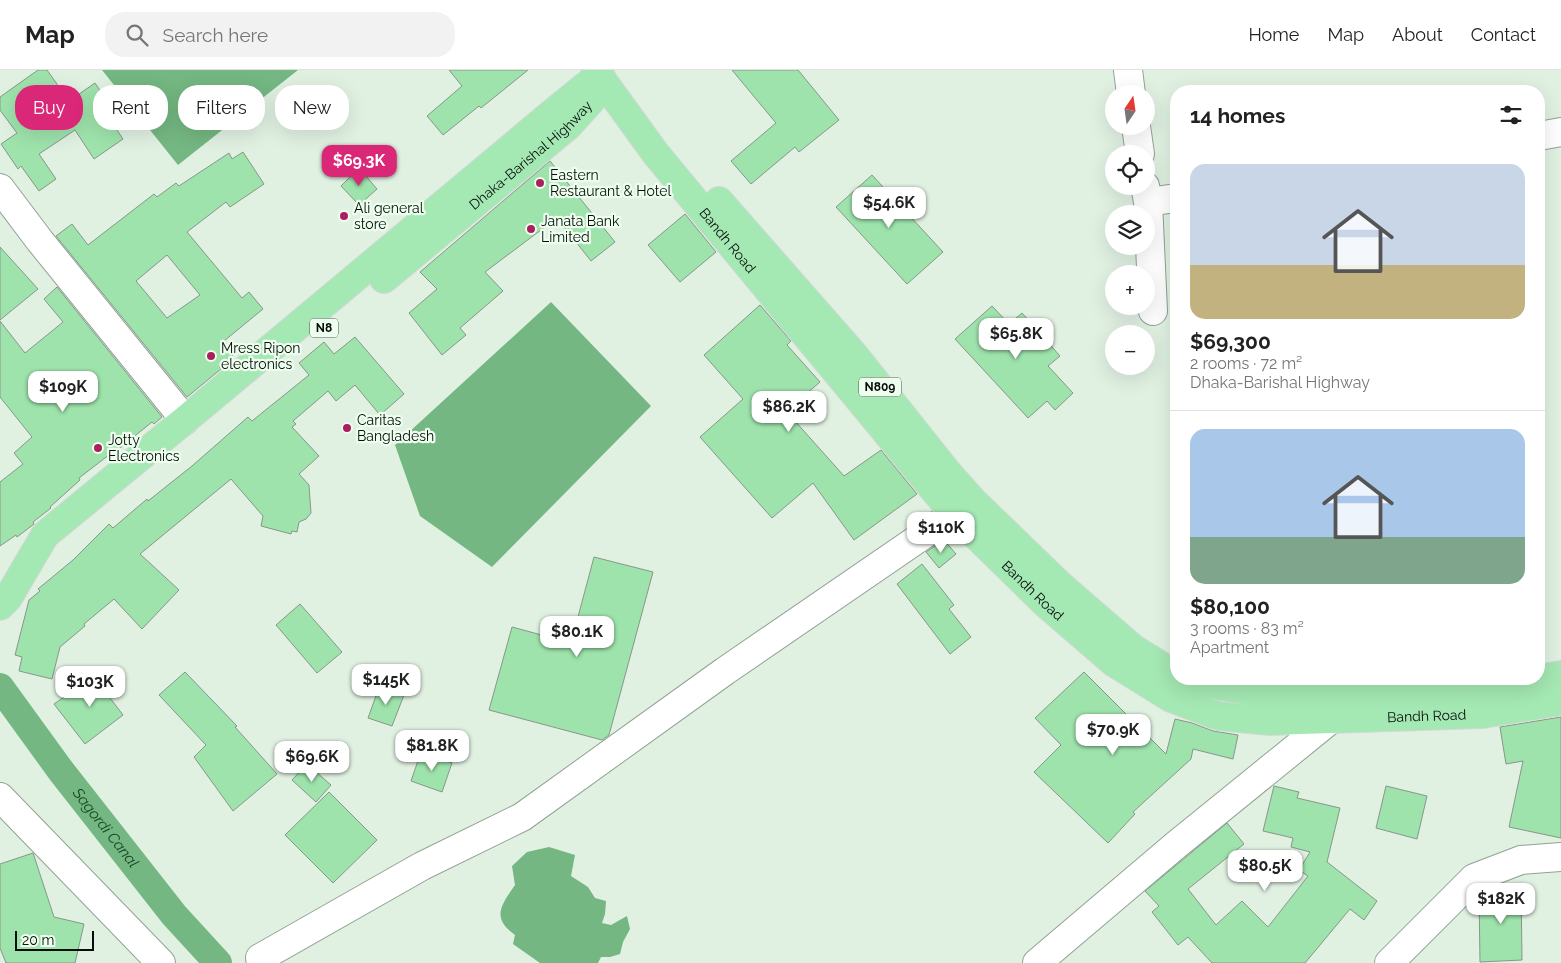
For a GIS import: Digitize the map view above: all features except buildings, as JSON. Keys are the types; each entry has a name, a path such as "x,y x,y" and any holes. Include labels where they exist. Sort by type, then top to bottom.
{"highway":[{"name":"Dhaka-Barishal Highway","path":"29,561 45,534 185,420 599,74"},
{"name":"Dhaka-Barishal Highway","path":"0,581 29,561 55,551 568,126 598,92 599,74"},
{"name":"Bandh Road","path":"599,74 656,154 954,514 1047,605 1113,662 1171,698 1218,716 1270,721 1483,714 1561,701"},
{"name":"Bandh Road","path":"599,74 670,145 856,356 948,473 973,501 1060,585 1134,649 1170,671"},
{"name":"N8","path":"0,566 29,561"},
{"name":"N8","path":"0,606 8,598 29,561"},
{"name":"Bandh Road","path":"1545,678 1561,675"},
{"name":"Bandh Road","path":"1218,685 1250,692 1384,698 1502,685"}],"street":[{"path":"1128,70 1130,85"},
{"path":"1545,135 1561,132"},
{"path":"0,188 40,241 185,420"},
{"path":"1147,195 1151,265"},
{"path":"1154,195 1170,197"},
{"path":"265,963 260,958 422,866 522,818 725,671 954,514"},
{"path":"1037,963 1176,845 1330,720"},
{"path":"0,797 161,963"},
{"path":"1390,963 1474,878 1521,860 1561,857"}],"shaded area":[{"path":"102,70 298,70 279,85 275,85 275,88 265,96 265,85 178,85 178,130 222,130 178,165 150,130 168,130 168,85 114,85"},
{"path":"551,302 651,406 492,567 420,516 395,445"},
{"path":"549,847 575,855 571,876 588,887 595,898 606,901 602,923 611,925 627,916 630,929 623,942 620,954 601,957 598,963 540,963 513,944 515,935 503,923 501,917 503,905 515,885 512,866 527,852"}],"waterway":[{"name":"Sagordi Canal","path":"0,687 61,771 174,915 218,963"}],"place":[{"name":"Eastern Restaurant & Hotel","path":"540,183"},
{"name":"Ali general store","path":"344,216"},
{"name":"Janata Bank Limited","path":"531,229"},
{"name":"Mress Ripon electronics","path":"211,356"},
{"name":"Caritas Bangladesh","path":"347,428"},
{"name":"Jotty Electronics","path":"98,448"}]}
